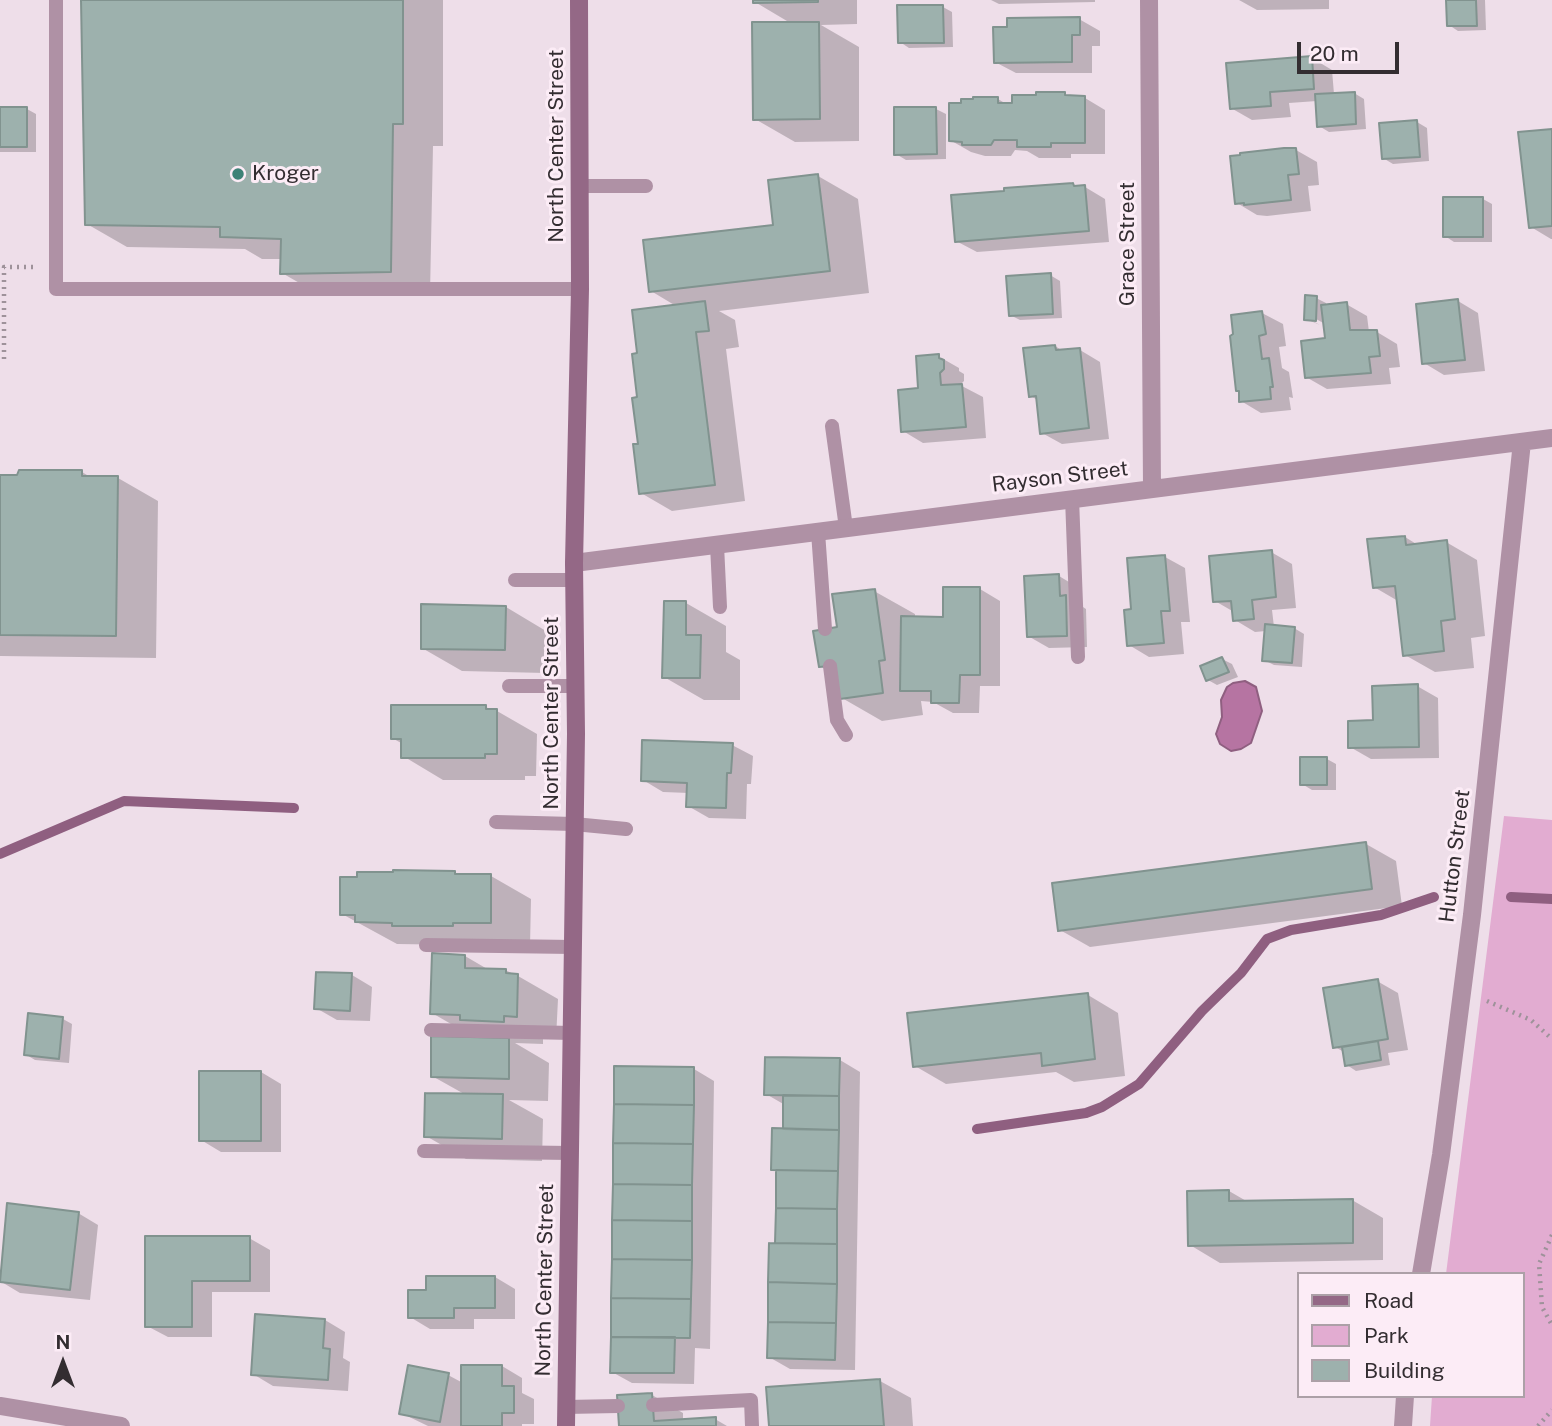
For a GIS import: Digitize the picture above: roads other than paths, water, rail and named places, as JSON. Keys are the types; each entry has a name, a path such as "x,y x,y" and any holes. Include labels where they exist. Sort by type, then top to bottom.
{"main road":[{"name":"North Center Street","path":"566,1426 580,289 579,0"}],"street":[{"name":"Grace Street","path":"1149,0 1152,488"},
{"name":"Rayson Street","path":"575,572 717,545 818,531 1552,438"},
{"name":"Hutton Street","path":"1420,1272 1441,1154 1480,850 1522,442"},
{"path":"1402,1426 1405,1398"},
{"path":"0,1406 121,1426"}],"lane":[{"path":"56,0 56,289 580,289"},
{"path":"580,186 646,186"},
{"path":"832,426 846,528"},
{"path":"1072,498 1078,657"},
{"path":"818,531 825,629"},
{"path":"717,545 720,607"},
{"path":"515,580 575,572"},
{"path":"830,666 838,720 846,735"},
{"path":"509,686 575,686"},
{"path":"496,822 575,824 626,830"},
{"path":"426,945 573,947"},
{"path":"431,1030 572,1033"},
{"path":"424,1150 570,1153"},
{"path":"653,1405 751,1400 752,1426"},
{"path":"566,1406 618,1406"}],"waterway":[{"path":"0,854 124,801 294,808"},
{"path":"977,1129 1086,1113 1102,1107 1139,1084 1202,1011 1241,973 1267,939 1291,930 1381,915 1434,897"},
{"path":"1511,897 1552,899"}],"place":[{"name":"Kroger","path":"238,174"}]}
